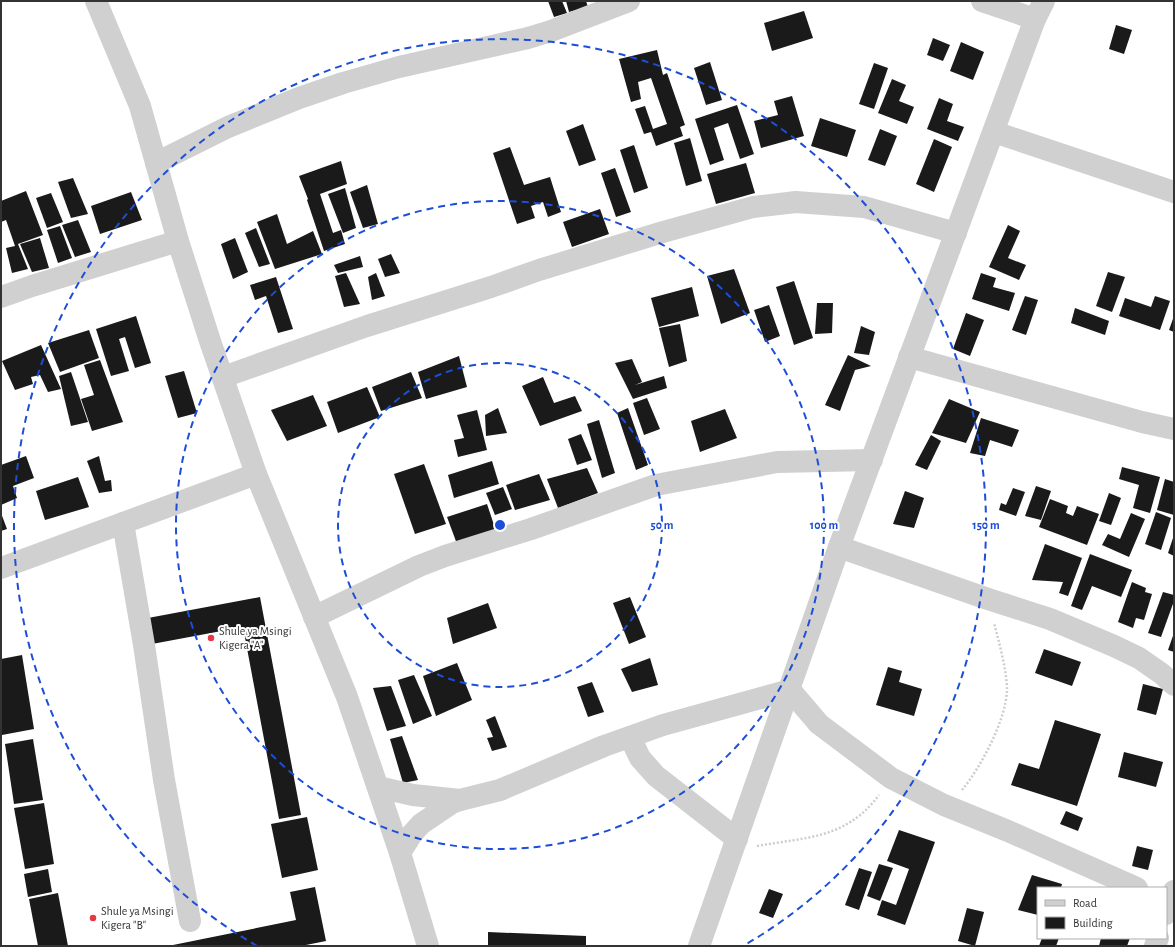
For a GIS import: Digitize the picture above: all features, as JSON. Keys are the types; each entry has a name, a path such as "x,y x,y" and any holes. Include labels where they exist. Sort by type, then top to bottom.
{"street":[{"path":"96,1 140,106 178,241 210,341 256,474 347,697 400,852 428,946"},
{"path":"156,163 228,127 299,98 343,83 399,67 528,38 551,31 599,6 629,1"},
{"path":"699,946 839,547 1040,10 982,1"},
{"path":"994,132 1174,192"},
{"path":"223,377 360,328 491,288 539,270 663,232 753,207 796,202 864,207 956,233"},
{"path":"1,298 39,284 178,241"},
{"path":"909,357 1142,422 1174,429"},
{"path":"314,617 420,566 656,485 777,462 872,460"},
{"path":"1,568 256,474"},
{"path":"123,523 145,652 164,780 190,921"},
{"path":"839,547 988,600 1050,619 1139,658 1162,674 1174,685"},
{"path":"400,852 421,824 452,803 500,790 604,746 663,725 790,690"},
{"path":"790,690 819,724 891,778 944,805 1008,831 1135,887"},
{"path":"630,737 640,758 656,776 737,839"},
{"path":"378,787 414,795 460,800"}],"path":[{"path":"944,805 959,793 978,769 993,740 1006,700 1007,689 1001,650 988,600"},
{"path":"737,839 749,846 756,846 820,835 839,829 860,816 891,778"}],"building":[{"path":"548,1 562,1 567,13 554,17"},
{"path":"566,1 586,1 588,7 569,12"},
{"path":"804,11 813,38 772,51 764,23"},
{"path":"1116,25 1132,30 1124,54 1109,49"},
{"path":"933,38 950,45 943,61 927,55"},
{"path":"961,42 984,52 973,80 950,71"},
{"path":"657,50 663,75 667,73 685,125 680,127 683,136 656,146 651,132 644,134 635,109 645,106 653,129 667,124 651,78 638,82 641,99 631,102 619,59"},
{"path":"710,62 722,100 706,105 694,68"},
{"path":"874,63 888,68 874,109 859,104"},
{"path":"892,79 906,85 899,101 914,107 907,124 878,113"},
{"path":"792,96 804,136 761,148 754,121 778,115 774,101"},
{"path":"939,98 953,104 947,121 964,127 958,141 927,129"},
{"path":"737,105 754,154 740,159 728,123 714,128 724,160 710,165 695,119"},
{"path":"820,118 856,130 847,157 811,146"},
{"path":"583,124 596,160 579,166 566,131"},
{"path":"880,129 897,136 885,166 868,160"},
{"path":"690,138 702,181 686,186 674,143"},
{"path":"934,139 952,147 934,192 916,184"},
{"path":"634,145 648,188 634,193 620,150"},
{"path":"510,147 524,185 550,177 561,212 548,217 543,202 531,206 535,218 517,224 493,153"},
{"path":"341,161 347,184 320,194 333,233 341,230 345,244 324,251 307,200 308,199 299,176"},
{"path":"746,163 755,193 716,204 707,174"},
{"path":"615,168 631,212 616,217 601,173"},
{"path":"73,178 88,214 71,218 58,182"},
{"path":"367,185 378,224 363,228 350,192"},
{"path":"345,188 356,228 343,233 328,194"},
{"path":"26,191 43,235 18,244 28,269 12,273 6,248 15,246 6,220 1,222 1,201"},
{"path":"131,192 142,220 100,234 91,206"},
{"path":"51,193 63,222 47,228 36,198"},
{"path":"600,209 609,234 572,247 563,222"},
{"path":"277,214 287,244 313,231 322,254 275,269 257,222"},
{"path":"78,220 91,252 75,257 62,225"},
{"path":"1008,225 1020,231 1008,258 1026,265 1019,280 989,267"},
{"path":"60,226 72,258 58,263 47,230"},
{"path":"256,228 270,264 259,267 245,233"},
{"path":"40,238 49,268 32,272 20,244"},
{"path":"235,238 248,272 233,279 221,244"},
{"path":"391,254 400,273 385,277 378,259"},
{"path":"360,256 363,267 338,273 334,265"},
{"path":"734,269 750,313 721,324 707,276"},
{"path":"1108,272 1125,277 1112,312 1096,306"},
{"path":"346,273 360,304 344,307 335,276"},
{"path":"376,273 385,296 372,300 368,277"},
{"path":"981,273 996,278 993,287 1015,293 1009,311 972,299"},
{"path":"276,277 293,329 278,333 266,296 255,300 250,285"},
{"path":"794,281 813,338 794,345 776,287"},
{"path":"692,287 699,316 659,327 651,298"},
{"path":"1025,296 1038,300 1026,335 1012,330"},
{"path":"1155,296 1170,301 1160,330 1119,316 1125,298 1151,307"},
{"path":"817,303 833,303 832,333 815,334"},
{"path":"769,305 780,336 765,342 754,310"},
{"path":"1075,308 1109,321 1105,335 1071,323"},
{"path":"966,313 984,320 970,356 953,349"},
{"path":"136,316 151,363 135,368 125,337 119,339 129,371 111,376 96,329"},
{"path":"1174,316 1174,332 1169,330"},
{"path":"680,324 687,361 669,367 659,328"},
{"path":"861,326 875,332 869,355 854,353"},
{"path":"89,330 99,358 60,372 48,343"},
{"path":"41,345 61,389 48,392 40,375 31,377 33,384 15,390 2,361"},
{"path":"848,355 871,366 855,370 840,411 825,405"},
{"path":"459,356 467,387 426,399 418,372"},
{"path":"632,359 642,382 635,385 664,376 667,388 633,399 615,363"},
{"path":"100,360 123,422 92,431 81,399 94,395 84,365"},
{"path":"184,371 197,413 178,418 165,376"},
{"path":"71,372 88,422 71,426 59,376"},
{"path":"411,372 422,398 381,411 372,387"},
{"path":"543,377 554,403 575,396 582,411 540,426 522,386"},
{"path":"367,387 380,417 338,433 327,402"},
{"path":"313,395 327,426 287,441 271,410"},
{"path":"647,398 660,429 644,435 633,403"},
{"path":"949,399 980,412 966,443 932,433"},
{"path":"498,408 507,433 486,436 485,415"},
{"path":"628,408 648,465 636,470 617,413"},
{"path":"725,409 737,438 700,452 691,421"},
{"path":"477,410 487,450 458,457 454,440 464,438 457,415"},
{"path":"981,418 1019,430 1012,447 990,440 985,456 970,453"},
{"path":"599,420 615,473 602,478 587,424"},
{"path":"581,434 592,460 577,465 568,439"},
{"path":"931,435 941,441 927,470 915,465"},
{"path":"26,456 34,478 13,486 17,498 1,505 1,465"},
{"path":"99,456 105,481 111,480 112,491 99,493 87,461"},
{"path":"492,461 499,484 454,498 448,475"},
{"path":"424,464 446,524 415,534 394,474"},
{"path":"1122,467 1160,477 1150,513 1133,508 1139,485 1119,479"},
{"path":"587,468 598,493 558,508 547,479"},
{"path":"539,474 550,500 515,510 506,485"},
{"path":"78,477 89,507 45,520 36,491"},
{"path":"1165,479 1174,482 1174,515 1157,510"},
{"path":"1036,486 1051,491 1041,520 1025,516"},
{"path":"503,487 512,509 495,515 486,493"},
{"path":"1013,488 1025,492 1016,516 999,510 1001,503 1006,505"},
{"path":"905,491 924,498 914,528 893,524"},
{"path":"1109,493 1121,498 1111,525 1099,521"},
{"path":"1050,499 1068,506 1066,513 1073,516 1077,506 1099,514 1087,545 1039,527"},
{"path":"487,504 496,531 457,544 447,517"},
{"path":"1156,512 1171,518 1161,550 1145,544"},
{"path":"1,513 7,529 1,531"},
{"path":"1131,513 1145,519 1129,557 1102,545 1108,534 1120,539"},
{"path":"1174,535 1174,556 1168,553"},
{"path":"1045,544 1082,558 1068,596 1059,593 1063,582 1032,580"},
{"path":"1090,554 1132,570 1121,597 1092,586 1082,610 1071,606"},
{"path":"1132,582 1146,588 1145,592 1152,594 1144,620 1136,618 1133,628 1118,622"},
{"path":"1163,592 1174,595 1174,601 1161,637 1148,633"},
{"path":"260,597 301,815 279,819 243,627 152,644 148,618"},
{"path":"630,597 646,637 629,644 613,603"},
{"path":"488,603 497,628 453,644 447,618"},
{"path":"1174,633 1174,652 1168,650"},
{"path":"1044,649 1081,662 1072,686 1035,673"},
{"path":"22,655 34,729 2,735 1,659"},
{"path":"650,658 658,685 632,692 621,669"},
{"path":"457,663 472,700 436,716 423,676"},
{"path":"888,667 902,671 899,682 922,689 914,716 876,705"},
{"path":"414,675 432,716 413,724 398,680"},
{"path":"592,682 604,712 588,717 577,687"},
{"path":"1143,684 1163,689 1156,715 1137,710"},
{"path":"391,686 406,726 387,731 373,688"},
{"path":"495,716 507,747 492,751 487,738 493,737 486,720"},
{"path":"1055,720 1101,734 1077,806 1011,785 1019,763 1039,769"},
{"path":"402,736 418,780 403,783 390,739"},
{"path":"33,739 43,800 14,804 5,744"},
{"path":"1124,752 1163,762 1156,787 1118,777"},
{"path":"44,803 54,864 25,869 14,808"},
{"path":"1066,811 1083,818 1078,831 1060,824"},
{"path":"307,817 318,870 282,878 271,824"},
{"path":"899,830 935,842 905,925 877,915 882,900 896,905 909,869 887,861"},
{"path":"1137,846 1153,850 1148,870 1132,866"},
{"path":"879,864 893,868 880,901 867,896"},
{"path":"859,868 872,872 859,910 845,905"},
{"path":"48,869 52,892 28,897 24,874"},
{"path":"1032,875 1062,884 1061,887 1037,887 1037,915 1018,910"},
{"path":"315,887 326,941 301,946 168,946 296,920 290,892"},
{"path":"769,889 783,894 773,918 759,913"},
{"path":"58,893 68,946 38,946 29,899"},
{"path":"967,908 984,912 975,946 958,941"},
{"path":"488,932 586,936 586,946 488,946"},
{"path":"1042,939 1059,939 1056,946 1039,946"},
{"path":"1101,939 1130,939 1127,946 1099,946"}],"place":[{"name":"Shule ya Msingi Kigera \"A\"","path":"211,638"},
{"name":"Shule ya Msingi Kigera \"B\"","path":"93,918"}]}
